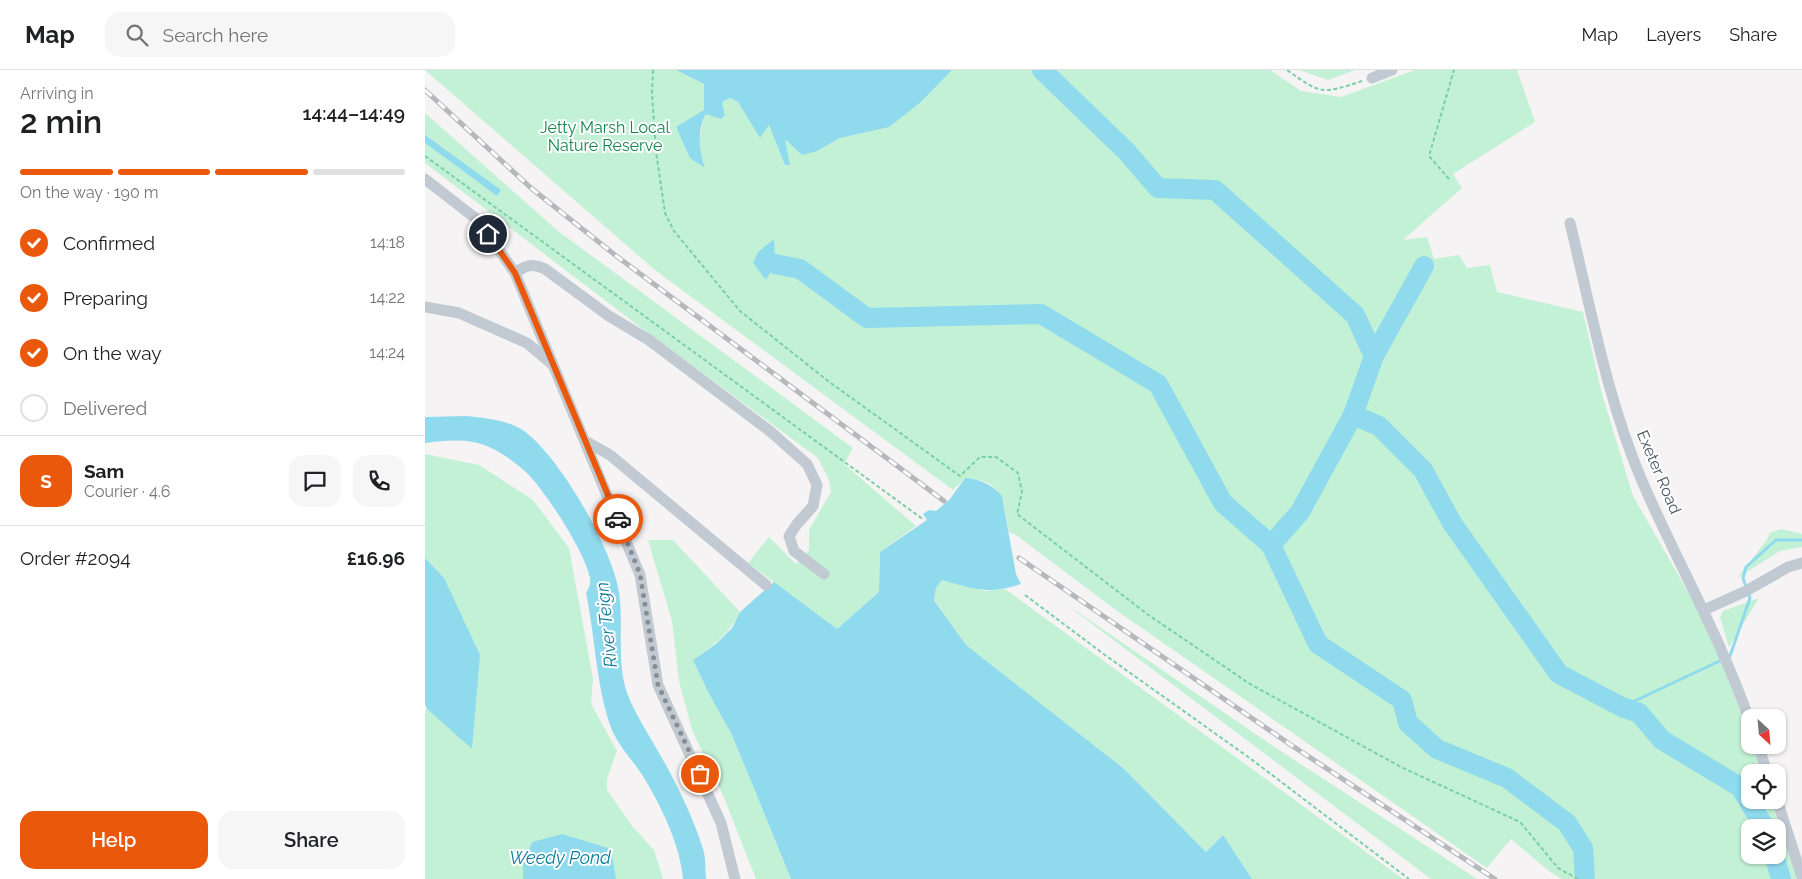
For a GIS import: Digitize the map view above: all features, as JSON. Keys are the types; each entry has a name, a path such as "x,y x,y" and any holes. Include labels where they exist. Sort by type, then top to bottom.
{"street":[{"path":"1372,78 1392,70"},
{"path":"425,179 479,221 515,273 587,442 640,574 658,685 721,823 735,879"},
{"name":"Exeter Road","path":"1570,223 1609,383 1625,436 1642,482 1704,610 1734,677 1745,709"},
{"path":"515,273 525,266 536,265 545,269 609,316 649,340 771,432 807,464 817,485 813,506 789,536 794,551 824,574"},
{"path":"425,307 459,312 527,343 554,365"},
{"path":"587,442 610,455 766,585"},
{"path":"1704,610 1746,591 1788,567 1802,563"},
{"path":"1780,809 1802,877"}],"path":[{"path":"653,70 652,93 656,152 665,213 674,231 740,311 828,381 961,476 980,457 996,458 1018,473 1022,492 1017,514 1199,651 1250,684 1401,767 1520,822 1558,868 1578,879"},
{"path":"1287,70 1317,90 1335,90 1372,78"},
{"path":"1449,179 1429,156 1454,70"},
{"path":"425,156 924,520"},
{"path":"1025,595 1105,655 1251,759 1409,879"}],"green space":[{"name":"Jetty Marsh Local Nature Reserve","path":"425,70 676,70 704,84 704,110 676,128 704,167 700,140 703,119 706,114 725,115 722,102 730,98 738,102 760,137 769,125 785,164 784,138 817,151 840,138 860,133 921,102 952,70 1270,70 1301,91 1341,97 1415,70 1517,70 1535,122 1453,174 1462,188 1403,240 1427,237 1434,259 1459,255 1467,268 1490,265 1497,292 1583,312 1602,394 1633,496 1700,613 1720,658 1741,714 1741,754 1755,754 1759,764 1741,764 1741,809 1774,809 1777,819 1741,819 1741,864 1786,864 1786,846 1797,879 1562,879 1550,872 1511,839 1487,868 1113,608 1016,535 1009,532 1003,501 994,488 987,483 965,478 953,490 655,270"},
{"path":"1299,70 1355,70 1328,80"},
{"path":"425,113 558,231 853,448 844,464 916,526 880,552 879,592 837,629 748,563 769,537 796,564 809,550 809,530 831,492 829,480 818,458 644,330 425,163 425,143 497,196 425,135"},
{"path":"425,454 479,465 533,500 569,548 593,679 591,704 617,751 607,779 607,790 633,827 654,850 663,879 616,879 523,864 523,879 425,879 425,711 427,709 471,748 444,578 425,558"},
{"path":"1781,529 1802,534 1802,547 1780,551 1737,578 1766,541 1770,533"},
{"path":"648,540 673,540 740,612 731,627 720,639 693,660 732,735 791,879 756,879 723,795 692,730 679,681 672,621"},
{"path":"942,580 985,591 1005,589 1403,879 1252,879 1223,835 1206,852 1123,768 966,645 934,599 936,588"},
{"path":"1759,598 1729,647 1720,617 1723,611"},
{"path":"1063,602 1270,744 1477,879 1431,879"}],"water":[{"path":"676,70 952,70 921,102 889,127 840,138 817,151 802,155 785,139 790,165 785,165 769,125 760,138 738,102 730,98 722,102 725,115 721,119 706,114 703,119 700,140 701,155 705,168 690,158 676,127 704,110 704,84"},
{"path":"425,135 501,190 497,196 425,143"},
{"path":"774,239 775,264 766,280 753,263 758,252"},
{"name":"River Teign","path":"466,416 503,422 524,431 553,461 568,482 595,529 606,552 619,592 622,668 627,693 672,776 689,812 704,852 706,879 683,879 678,852 663,813 643,776 621,745 610,725 602,693 586,593 590,578 581,553 564,523 527,473 499,452 482,444 466,441 425,443 425,417"},
{"path":"965,478 985,483 1002,496 1016,574 1021,584 1000,589 981,590 942,580 936,588 934,600 966,645 1123,768 1206,852 1223,835 1252,879 791,879 732,735 693,660 716,644 732,628 740,612 774,582 837,629 879,592 880,552 927,520 923,514 929,510 936,511 950,499"},
{"path":"425,558 444,578 480,655 472,749 427,709 425,704"},
{"name":"Weedy Pond","path":"562,834 611,849 616,879 523,879 523,864 532,842"}],"waterway":[{"path":"1042,70 1126,151 1158,188 1215,190 1355,315 1374,356 1353,415"},
{"path":"775,264 800,269 867,318 1041,314 1158,384 1223,503 1271,545 1318,644 1402,700 1408,723 1437,749 1507,778 1567,823 1583,848 1585,879"},
{"path":"1374,356 1424,266"},
{"path":"1271,545 1300,512 1353,415 1379,426 1423,470 1452,523 1559,674 1622,707 1639,713 1662,740 1740,787 1760,819"},
{"path":"1622,707 1730,656 1750,598 1743,578 1746,567 1776,540 1802,540"},
{"path":"1777,864 1781,879"}],"railway":[{"path":"425,90 531,188 615,255 944,501"},
{"path":"1019,558 1291,745 1495,879"}],"way so far":[{"path":"618,519 640,574 658,685 700,774"}],"route":[{"path":"488,234 515,273 618,519"}]}
